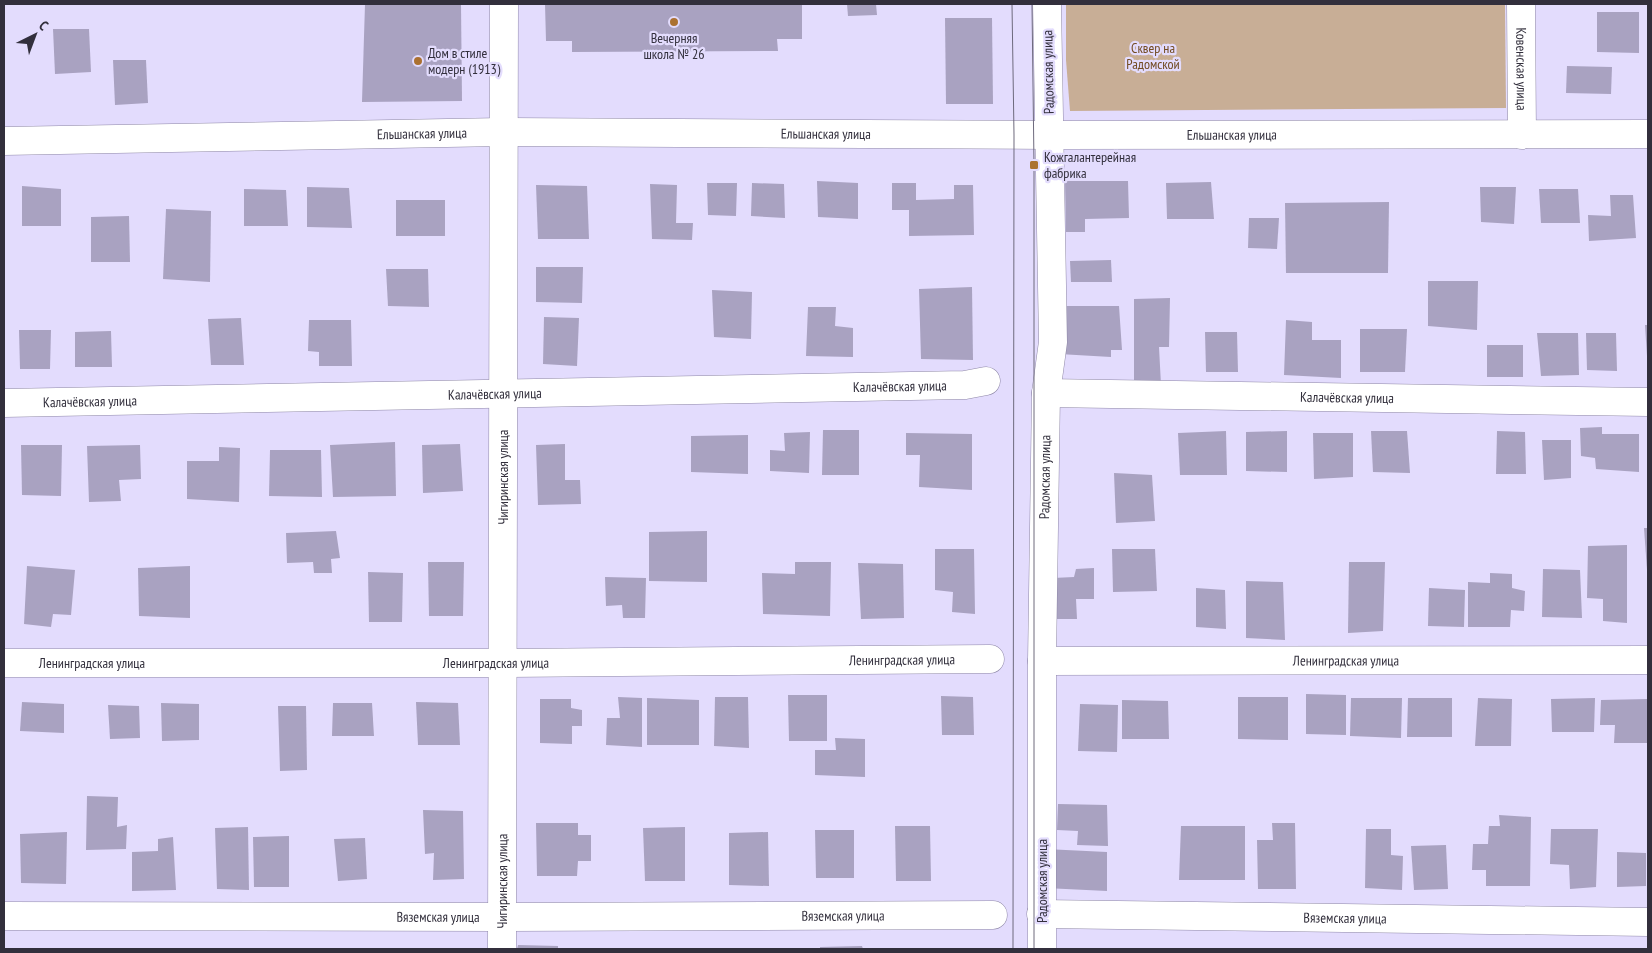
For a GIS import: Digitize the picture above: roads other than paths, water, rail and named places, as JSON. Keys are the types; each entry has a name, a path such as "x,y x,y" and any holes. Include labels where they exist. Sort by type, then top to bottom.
{"street":[{"name":"Чигиринская улица","path":"502,949 502,132 504,4"},
{"name":"Радомская улица","path":"1042,949 1042,661 1046,393 1053,342 1047,4"},
{"name":"Ковенская улица","path":"1521,4 1522,136"},
{"name":"Ельшанская улица","path":"4,141 502,132 1522,136 1648,134"},
{"name":"Калачёвская улица","path":"4,403 965,385 986,381"},
{"name":"Калачёвская улица","path":"1046,393 1648,402"},
{"name":"Ленинградская улица","path":"4,663 502,663 990,659"},
{"name":"Ленинградская улица","path":"1042,661 1648,660"},
{"name":"Вяземская улица","path":"1041,914 1648,922"},
{"name":"Вяземская улица","path":"4,916 502,917 993,915"}],"tram line":[{"path":"1012,4 1014,135 1013,949"},
{"path":"1032,4 1034,165 1034,949"}],"place":[{"name":"Вечерняя школа № 26","path":"674,22"},
{"name":"Дом в стиле модерн (1913)","path":"418,61"},
{"name":"Кожгалантерейная фабрика","path":"1034,165"}],"park label":[{"name":"Сквер на Радомской","path":"1153,56"}]}
